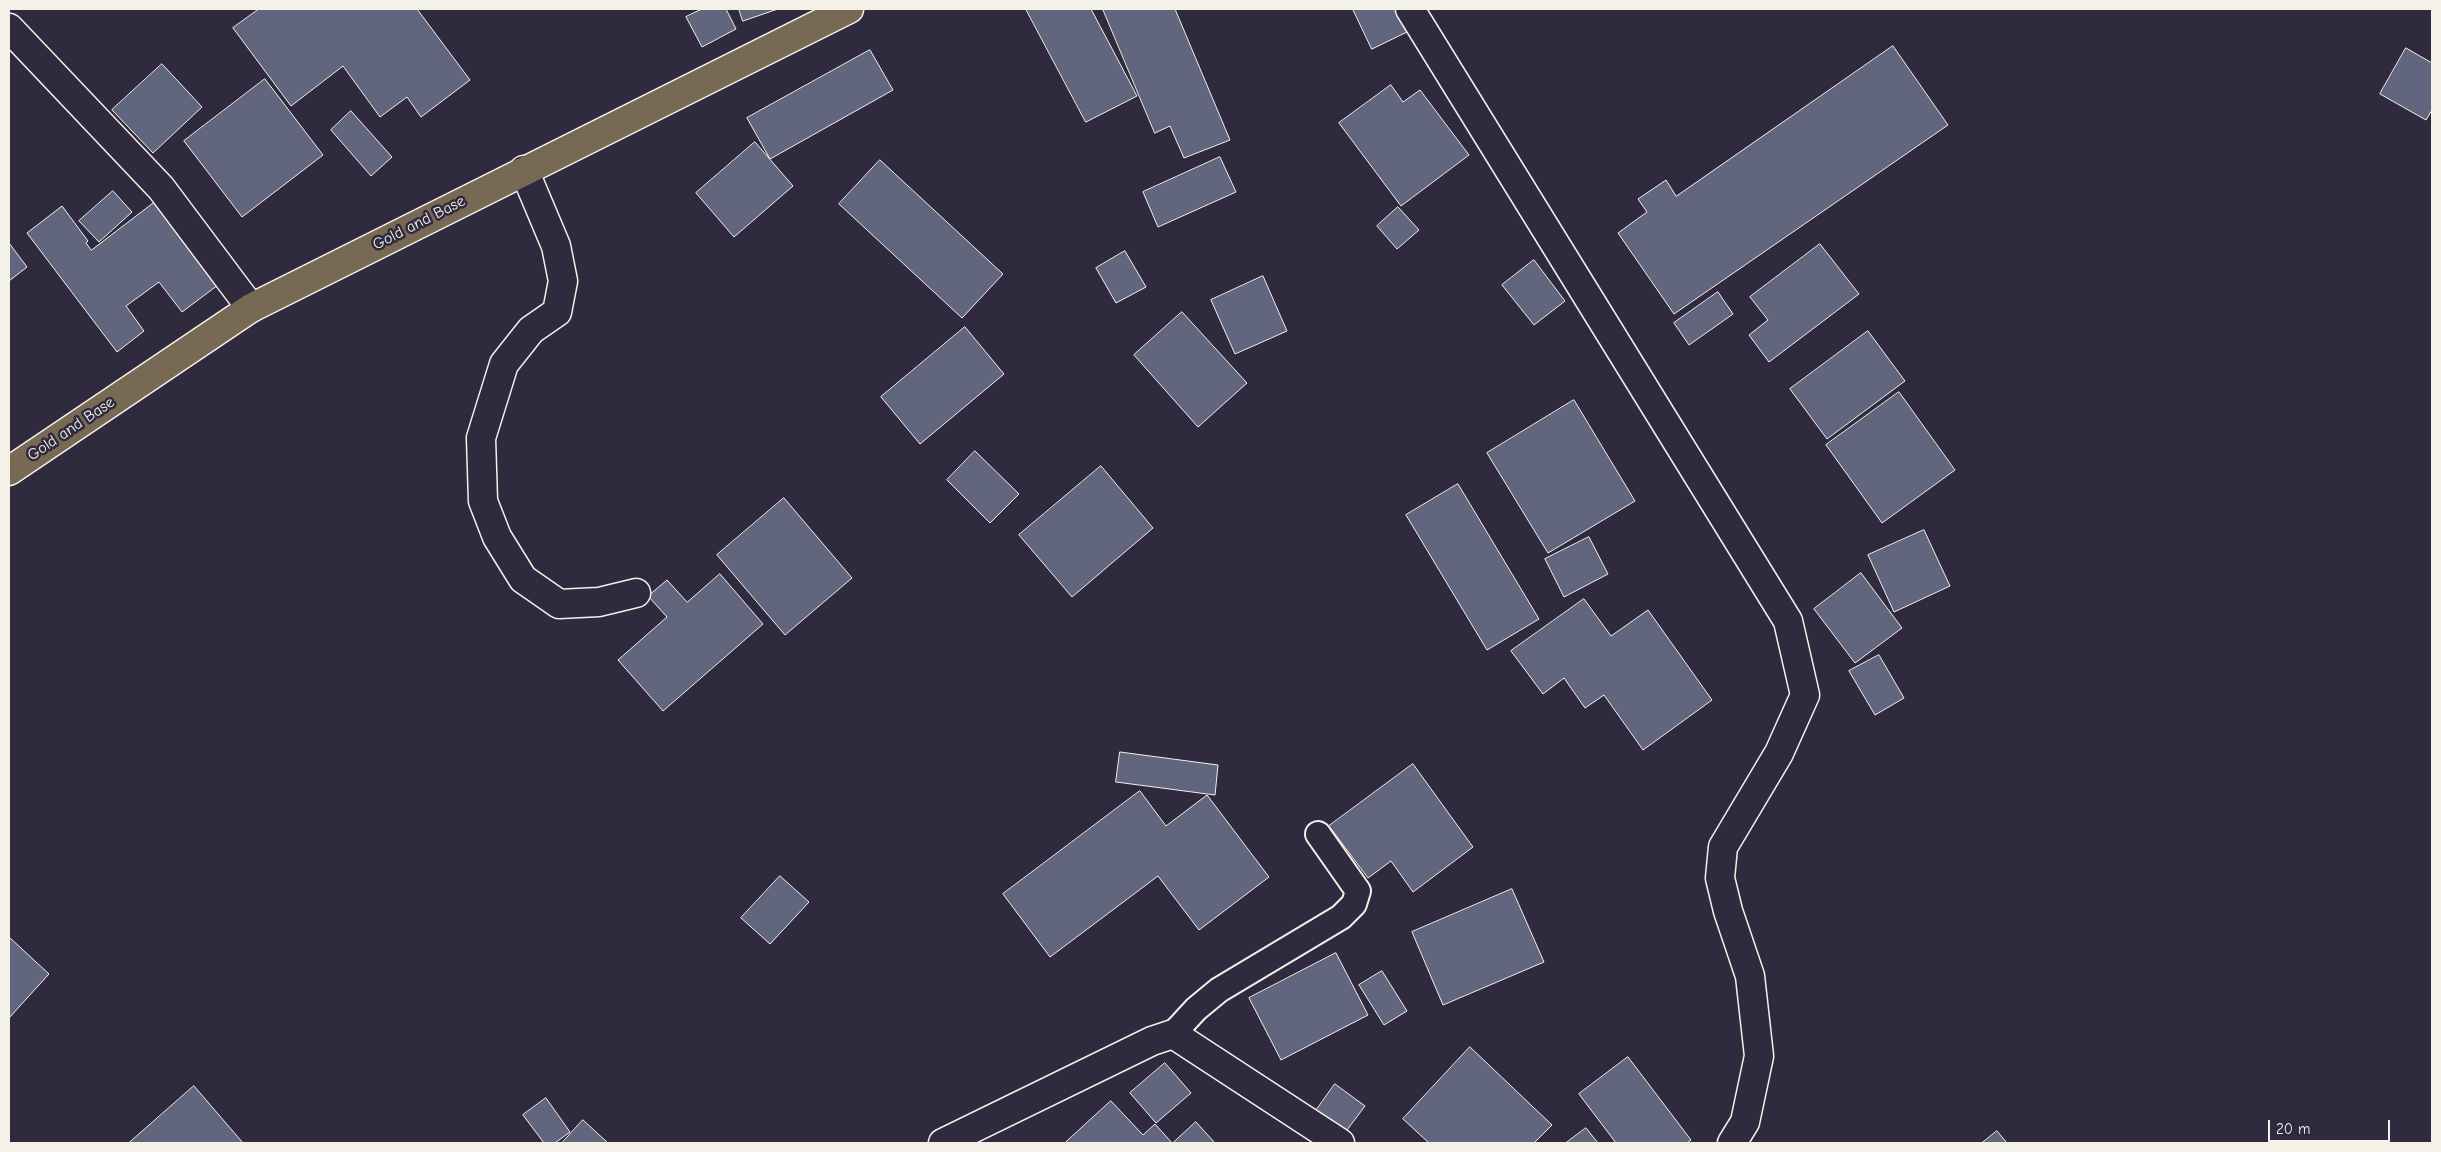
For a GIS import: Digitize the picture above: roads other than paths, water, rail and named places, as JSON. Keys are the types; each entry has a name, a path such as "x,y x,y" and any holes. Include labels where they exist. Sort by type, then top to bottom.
{"main road":[{"name":"Gold and Base","path":"9,471 251,308 849,9"}],"street":[{"path":"1410,9 1788,621 1805,695 1780,753 1723,847 1720,878 1728,910 1750,976 1759,1056 1745,1122 1732,1143"},
{"path":"9,28 161,188 251,308"},
{"path":"524,170 556,246 563,281 557,312 531,330 504,364 481,438 482,502 497,538 523,579 559,604 599,602 636,593"},
{"path":"943,1143 1152,1041 1173,1034 1340,1143"}],"lane":[{"path":"1173,1034 1196,1009 1219,990 1341,917 1354,904 1358,891 1318,834"}]}
